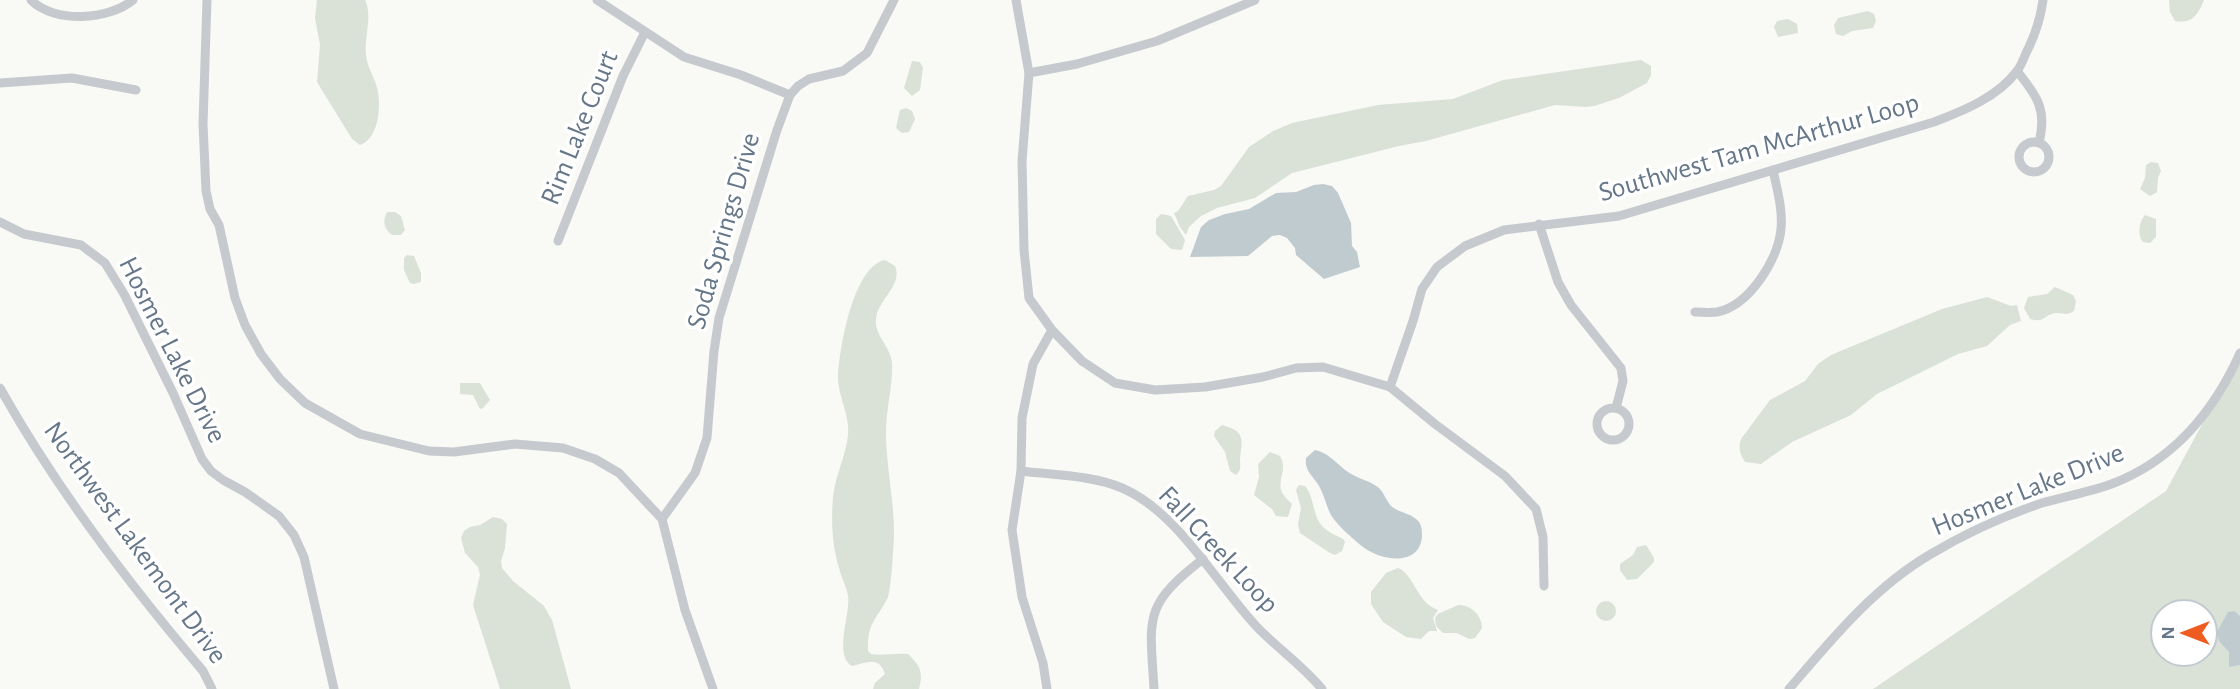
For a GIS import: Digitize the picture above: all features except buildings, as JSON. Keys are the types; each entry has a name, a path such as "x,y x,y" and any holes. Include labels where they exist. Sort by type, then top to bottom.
{"street":[{"path":"31,0 38,7 55,14 104,15 121,9 133,0"},
{"path":"207,0 203,124 206,191 210,209 219,225 235,298 245,325 261,354 280,379 304,403 360,434 429,451 454,452 514,444 538,444 585,455 619,473 662,519 685,610 713,689"},
{"path":"597,0 684,57 741,75 790,96 798,86 809,79 843,71 867,53 894,0"},
{"path":"1016,0 1029,73 1022,161 1029,298 1052,330 1082,361 1115,383 1155,390 1205,387 1296,368 1323,367 1390,387 1505,476 1536,509 1543,537 1544,586"},
{"path":"1029,73 1077,64 1157,41 1255,0"},
{"name":"Southwest Tam McArthur Loop","path":"1390,387 1422,289 1437,267 1465,246 1504,230 1619,216 1934,122 1968,109 2000,88 2017,71 2033,37 2043,0"},
{"name":"Rim Lake Court","path":"558,241 623,76 645,32"},
{"path":"2017,71 2034,92 2043,111 2043,128 2039,143"},
{"path":"0,83 72,78 136,90"},
{"name":"Soda Springs Drive","path":"662,519 695,473 707,438 719,318 790,96"},
{"path":"1695,312 1717,312 1728,307 1755,286 1766,271 1776,252 1781,230 1780,203 1773,170"},
{"name":"Hosmer Lake Drive","path":"0,222 24,234 81,245 105,262 149,344 202,459 211,471 223,480 279,516 294,535 304,557 334,689"},
{"path":"1539,224 1558,282 1571,305 1621,368 1623,381 1616,408"},
{"path":"1047,689 1043,663 1022,597 1012,530 1021,471 1021,418 1033,364 1052,330"},
{"name":"Hosmer Lake Drive","path":"1789,689 1888,583 1928,555 2018,512 2114,483 2168,452 2213,405 2240,353"},
{"name":"Northwest Lakemont Drive","path":"0,388 51,474 140,595 204,671 212,689"},
{"name":"Fall Creek Loop","path":"1021,471 1096,481 1122,488 1149,505 1203,559 1256,626 1305,669 1322,689"},
{"path":"1154,689 1151,625 1156,605 1174,581 1203,559"}],"shaded area":[{"path":"317,0 365,0 367,6 366,55 377,87 379,107 377,123 371,137 360,145 352,139 317,82 320,45 315,18"},
{"path":"2169,0 2204,0 2194,17 2181,22 2175,21 2170,12"},
{"path":"1868,11 1874,14 1876,21 1873,28 1852,31 1843,36 1836,34 1834,25 1838,18"},
{"path":"1788,19 1797,24 1798,33 1778,37 1774,27 1777,21"},
{"path":"1641,60 1651,66 1647,83 1619,98 1586,107 1555,105 1426,141 1292,173 1255,198 1217,208 1201,216 1189,227 1186,235 1174,213 1188,196 1221,186 1249,147 1273,131 1292,123 1378,105 1453,99 1503,80"},
{"path":"912,61 920,62 923,68 920,90 912,96 904,88"},
{"path":"906,108 912,111 915,119 909,132 902,133 896,128 900,110"},
{"path":"2151,162 2158,163 2161,171 2157,192 2150,196 2140,189 2145,178 2146,165"},
{"path":"1323,184 1332,186 1338,193 1351,223 1352,246 1357,252 1360,267 1324,279 1296,255 1295,248 1287,238 1280,235 1272,236 1248,256 1190,257 1201,227 1209,220 1249,209 1276,193 1296,192"},
{"path":"387,212 395,212 401,216 405,230 401,235 392,235 387,230 384,222"},
{"path":"1161,214 1171,216 1185,240 1182,250 1171,249 1156,234 1156,219"},
{"path":"2145,215 2156,219 2156,237 2150,243 2143,242 2139,232"},
{"path":"407,255 414,256 421,273 421,282 410,283 404,270 404,258"},
{"path":"885,260 895,266 897,273 876,319 892,363 886,432 894,539 888,597 871,627 868,651 876,655 908,654 920,670 919,689 873,689 875,683 885,674 879,664 871,662 852,666 846,661 843,644 848,596 837,562 833,534 834,489 848,435 838,378 841,349 856,293 864,277 874,266"},
{"path":"2055,287 2073,295 2076,301 2074,311 2067,314 2053,313 2039,320 2030,319 2024,308 2028,297 2047,294"},
{"path":"1987,297 2011,306 2017,305 2021,321 2010,325 1987,346 1958,354 1877,394 1851,415 1792,442 1761,464 1745,462 1740,451 1741,439 1770,400 1805,381 1818,364 1831,355 1942,309"},
{"path":"2240,354 2240,689 1873,689 2166,491"},
{"path":"460,383 480,383 490,400 480,409 473,395 460,394"},
{"path":"1222,425 1235,430 1241,437 1240,468 1236,475 1230,471 1225,452 1214,436 1215,431"},
{"path":"1315,450 1326,454 1350,473 1376,486 1391,506 1419,522 1422,537 1415,553 1408,557 1391,558 1373,553 1342,528 1331,515 1319,486 1307,467 1306,458"},
{"path":"1270,452 1280,456 1282,461 1281,490 1292,504 1288,517 1276,516 1272,509 1254,495 1259,477 1258,464"},
{"path":"1299,485 1305,486 1308,491 1319,523 1345,542 1342,551 1335,555 1330,553 1300,533 1298,524 1301,508 1296,490"},
{"path":"493,517 502,519 507,524 502,568 513,581 544,606 552,620 571,689 500,689 473,605 480,575 478,567 465,553 461,538 464,531 470,527 480,525"},
{"path":"1646,545 1654,562 1637,579 1627,580 1620,570 1620,564 1633,555 1637,547"},
{"path":"1398,568 1408,576 1425,601 1438,610 1433,618 1437,631 1429,631 1421,639 1406,637 1383,622 1371,604 1371,592 1386,573"},
{"path":"1606,601 1613,604 1616,611 1613,618 1606,621 1599,618 1596,611 1599,604"},
{"path":"1458,605 1471,609 1478,615 1482,628 1475,638 1469,639 1457,633 1443,633 1436,626 1435,618 1438,614"},
{"path":"2234,611 2240,616 2240,665 2229,667 2229,652 2219,641 2219,628 2228,612"}]}
